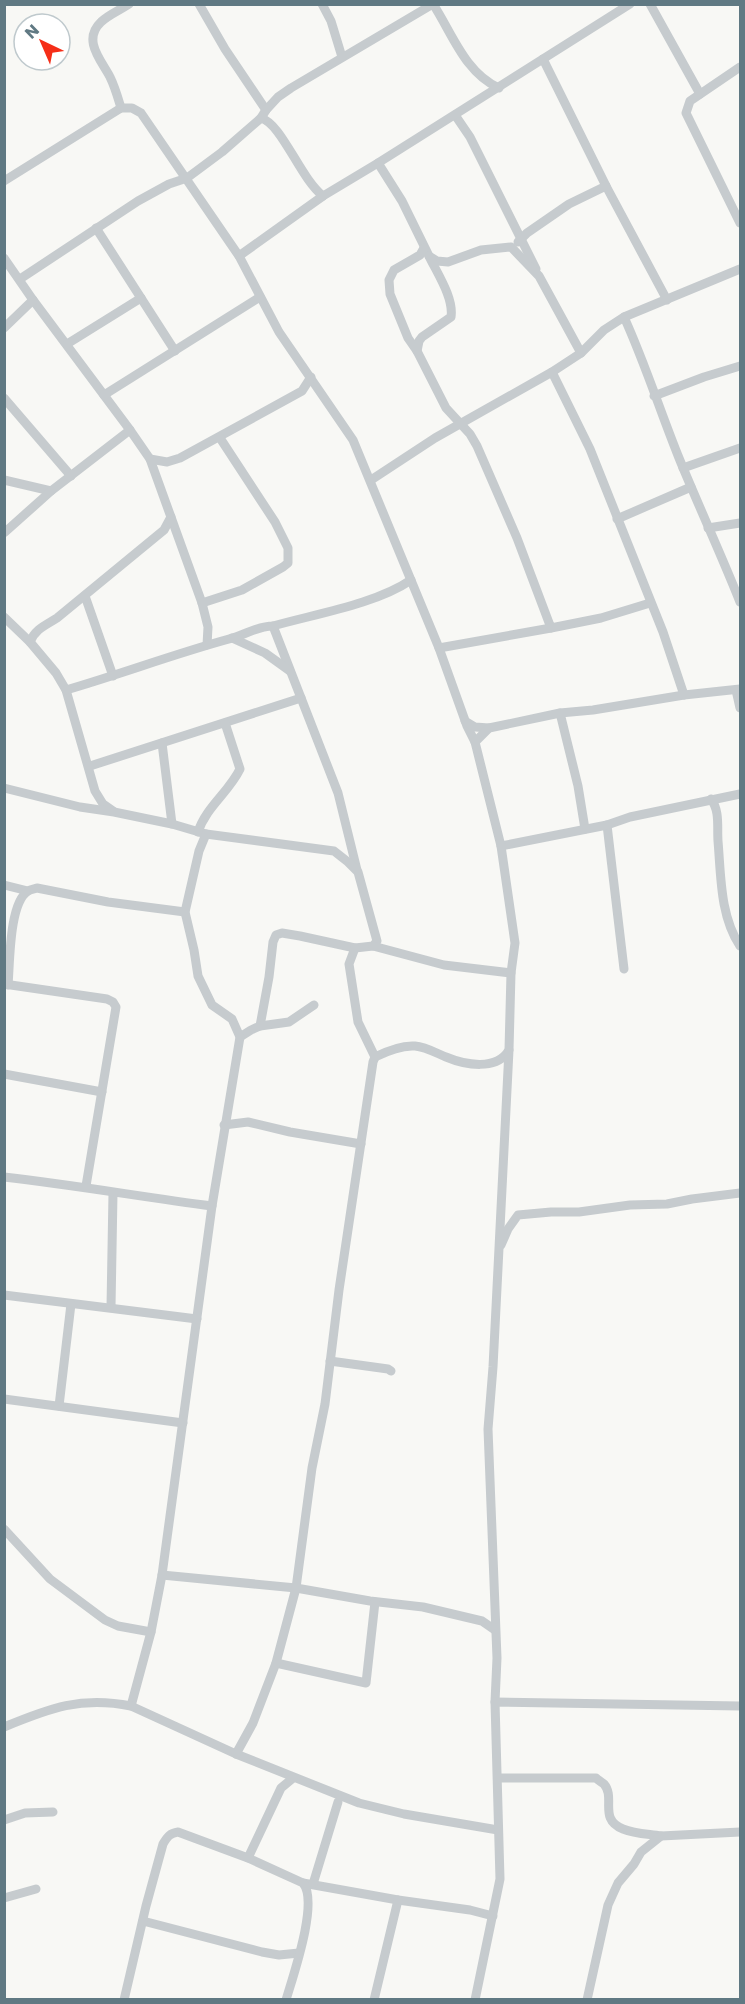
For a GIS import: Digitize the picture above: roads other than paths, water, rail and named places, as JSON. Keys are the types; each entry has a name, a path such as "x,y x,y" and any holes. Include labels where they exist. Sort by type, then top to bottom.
{"street":[{"path":"121,108 115,87 94,49 92,39 93,32 101,21 129,4"},
{"path":"199,4 296,164 322,196"},
{"path":"322,4 331,21 342,57"},
{"path":"20,279 138,201 169,184 187,178 222,152 264,114 278,97 291,88 433,4 458,48 489,83 499,88"},
{"path":"239,256 322,196 499,88 630,4"},
{"path":"650,4 700,94"},
{"path":"543,59 606,186 667,300"},
{"path":"741,67 690,102 686,113 741,224"},
{"path":"4,181 121,108 132,108 141,113 239,256 279,332 353,440 439,648 465,721 475,742 501,846 515,943 488,1442 497,1658 495,1702 500,1879 475,2000"},
{"path":"455,115 470,137 539,276 581,353"},
{"path":"378,163 402,201 447,293 452,311 451,317 422,337 417,351"},
{"path":"427,252 437,261 448,262 481,250 511,247 543,220 606,186"},
{"path":"96,228 176,351"},
{"path":"511,247 539,276"},
{"path":"427,252 394,270 388,280 390,294 408,338 446,408 470,434 477,446 517,538 551,628"},
{"path":"4,258 150,459 202,603 208,627 207,645"},
{"path":"371,480 461,423 552,372 581,353 604,330 624,317 741,269"},
{"path":"104,395 260,297"},
{"path":"67,344 141,298"},
{"path":"4,328 33,300"},
{"path":"624,317 642,358 654,396 683,468 741,602"},
{"path":"654,396 741,366"},
{"path":"552,372 590,449 670,651 684,695"},
{"path":"150,459 167,462 220,438 302,391 311,377"},
{"path":"302,391 323,394"},
{"path":"4,398 71,476"},
{"path":"4,533 51,491 130,430"},
{"path":"202,603 242,590 284,567 288,563 289,554 275,522 220,438"},
{"path":"683,468 741,448"},
{"path":"4,480 51,491"},
{"path":"617,519 691,487"},
{"path":"30,642 33,634 57,618 164,530 171,517"},
{"path":"708,528 741,523"},
{"path":"164,530 177,534"},
{"path":"66,690 262,626 273,626 374,598 401,587 411,580"},
{"path":"84,596 113,676"},
{"path":"439,648 601,618 650,603"},
{"path":"4,617 30,642 56,673 66,690 96,791 103,804 114,812"},
{"path":"273,626 338,793 377,941 373,946"},
{"path":"208,627 227,639 265,653 290,672"},
{"path":"465,721 475,727 489,728 560,713 684,695 738,690 741,708"},
{"path":"90,766 301,698"},
{"path":"560,713 578,786 585,829"},
{"path":"131,1706 151,1632 162,1575 212,1206 240,1037 232,1019 212,1005 198,976 185,912 208,812 230,787 240,769 225,723"},
{"path":"475,742 489,728"},
{"path":"162,743 172,824"},
{"path":"4,788 80,807 172,824 202,833 334,851 358,872"},
{"path":"80,807 96,791"},
{"path":"501,846 607,825 630,817 741,794"},
{"path":"711,799 716,808 726,915 730,928 741,946"},
{"path":"607,825 624,969"},
{"path":"334,851 350,840"},
{"path":"4,885 28,891 37,888 117,904 185,912"},
{"path":"28,891 16,911 6,985 107,999 116,1007 86,1186"},
{"path":"260,1026 269,977 271,950 276,935 282,933 355,948 373,946 444,964 512,973"},
{"path":"236,1754 253,1723 276,1663 296,1588 312,1468 325,1404 375,1057 358,1022 349,964 355,948"},
{"path":"240,1037 260,1026 289,1022 314,1005"},
{"path":"375,1057 395,1049 415,1046 448,1058 489,1064 498,1061 509,1050"},
{"path":"4,1074 102,1092"},
{"path":"224,1125 248,1122 361,1144"},
{"path":"4,1176 86,1186 113,1193 212,1206"},
{"path":"111,1307 113,1193"},
{"path":"498,1251 508,1229 518,1215 668,1204 741,1193"},
{"path":"4,1295 197,1319"},
{"path":"59,1406 71,1304"},
{"path":"330,1361 391,1371"},
{"path":"4,1399 183,1423"},
{"path":"4,1529 50,1579 105,1620 118,1626 151,1632"},
{"path":"162,1575 296,1588 375,1602 423,1607 490,1624 495,1630"},
{"path":"276,1663 366,1683 375,1602"},
{"path":"4,1727 59,1706 84,1701 114,1702 131,1706 277,1772 359,1803 404,1814 498,1830"},
{"path":"495,1702 741,1706"},
{"path":"277,1772 282,1788"},
{"path":"248,1858 282,1788 293,1778"},
{"path":"498,1778 596,1778 604,1784 607,1791 609,1817 612,1823 634,1833 661,1836 741,1832"},
{"path":"313,1884 338,1802"},
{"path":"4,1820 25,1813 53,1812"},
{"path":"124,2000 163,1844 174,1832 248,1858 303,1883 470,1910 493,1916"},
{"path":"587,2000 608,1905 618,1883 634,1864 641,1851 661,1836"},
{"path":"285,2000 300,1953 309,1903 309,1891 303,1883"},
{"path":"4,1898 36,1889"},
{"path":"374,2000 398,1900"},
{"path":"143,1921 262,1952 279,1955 300,1953"}]}
